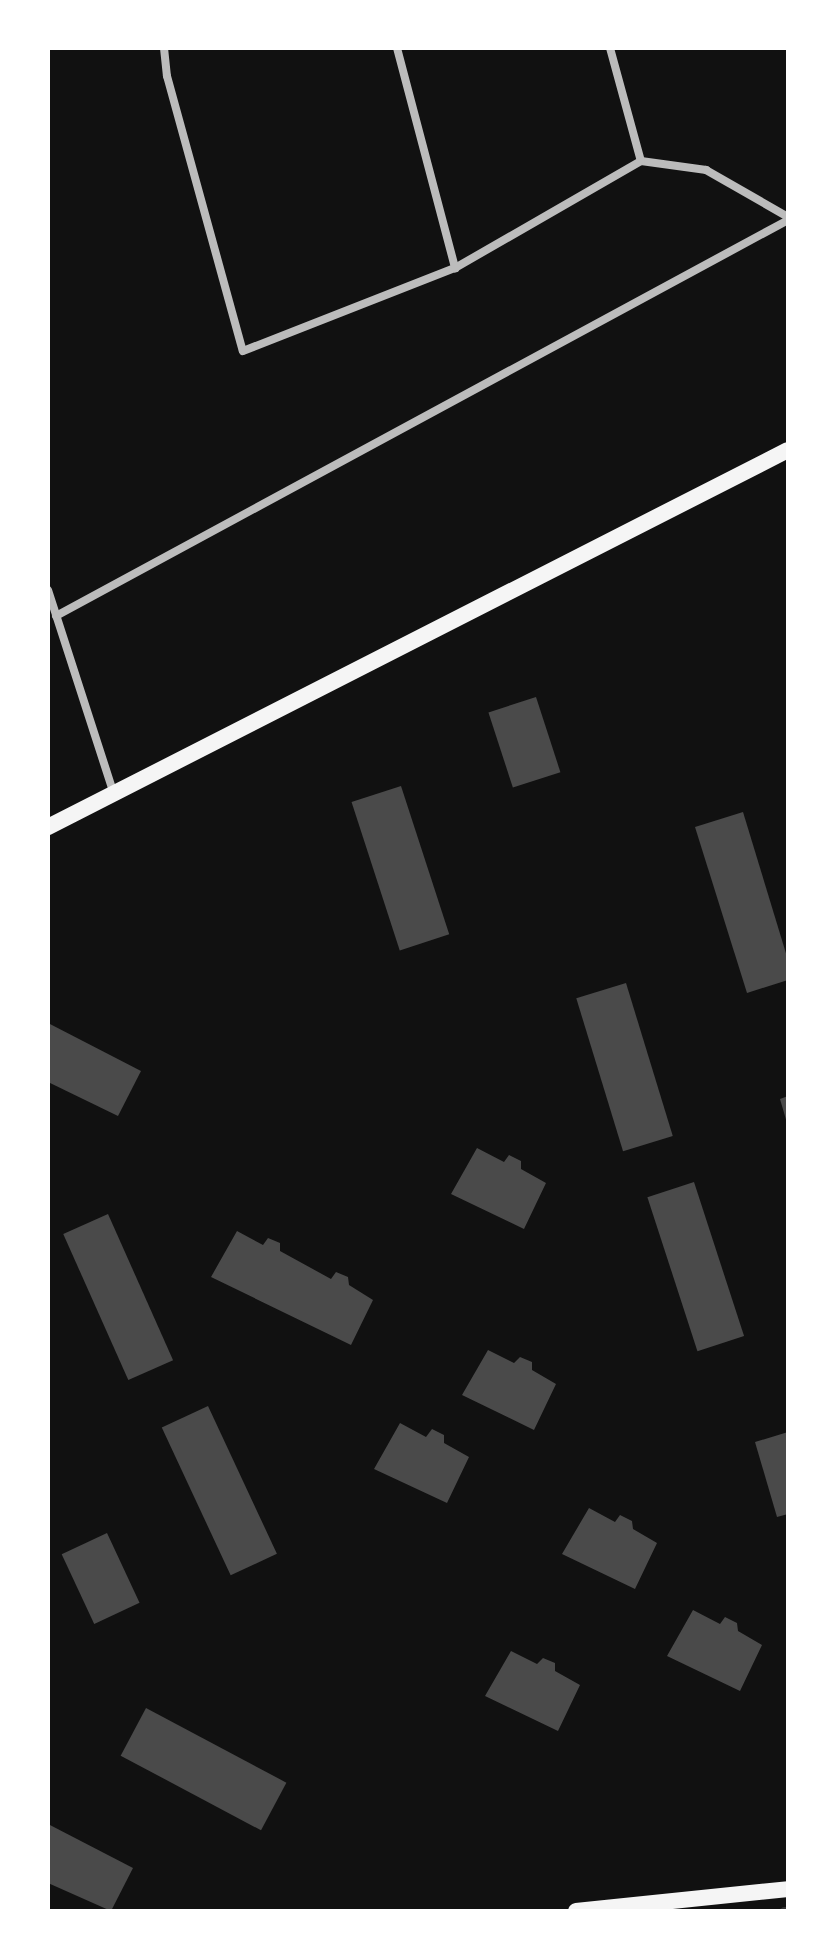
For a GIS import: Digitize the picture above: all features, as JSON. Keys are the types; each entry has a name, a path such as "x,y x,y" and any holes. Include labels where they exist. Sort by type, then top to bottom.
{"main road":[{"path":"48,827 115,796 788,450"},
{"path":"576,1911 788,1889"}],"street":[{"path":"164,48 167,76 243,351 455,268 641,161 706,170 788,218"},
{"path":"397,48 455,268"},
{"path":"610,48 641,161"},
{"path":"56,616 788,218"},
{"path":"48,590 115,796"}],"building":[{"path":"536,697 560,772 513,788 488,712"},
{"path":"401,786 449,934 400,950 352,802"},
{"path":"743,812 788,960 788,980 747,993 695,827"},
{"path":"626,983 673,1136 623,1151 576,998"},
{"path":"48,1023 141,1071 118,1116 48,1082"},
{"path":"788,1096 788,1123 787,1123 780,1099"},
{"path":"477,1148 504,1162 509,1155 521,1161 521,1169 546,1183 524,1229 451,1194"},
{"path":"694,1182 744,1336 697,1351 647,1197"},
{"path":"108,1214 173,1360 128,1380 63,1234"},
{"path":"237,1231 263,1245 268,1238 280,1243 280,1251 331,1279 336,1272 348,1277 349,1285 373,1300 351,1345 211,1277"},
{"path":"488,1350 514,1363 520,1357 532,1362 532,1370 556,1384 534,1430 462,1395"},
{"path":"208,1406 277,1554 231,1575 162,1428"},
{"path":"400,1423 426,1437 432,1429 444,1435 444,1443 469,1457 447,1503 374,1469"},
{"path":"788,1432 788,1514 777,1517 755,1442"},
{"path":"589,1508 615,1522 620,1515 632,1521 633,1529 657,1543 635,1589 562,1554"},
{"path":"107,1533 140,1603 94,1624 62,1554"},
{"path":"693,1610 720,1624 725,1617 737,1623 738,1631 762,1645 740,1691 667,1656"},
{"path":"511,1651 537,1664 543,1658 555,1663 555,1671 580,1685 558,1731 485,1696"},
{"path":"146,1708 286,1783 261,1830 121,1756"},
{"path":"48,1824 133,1868 111,1911 48,1883"}]}
